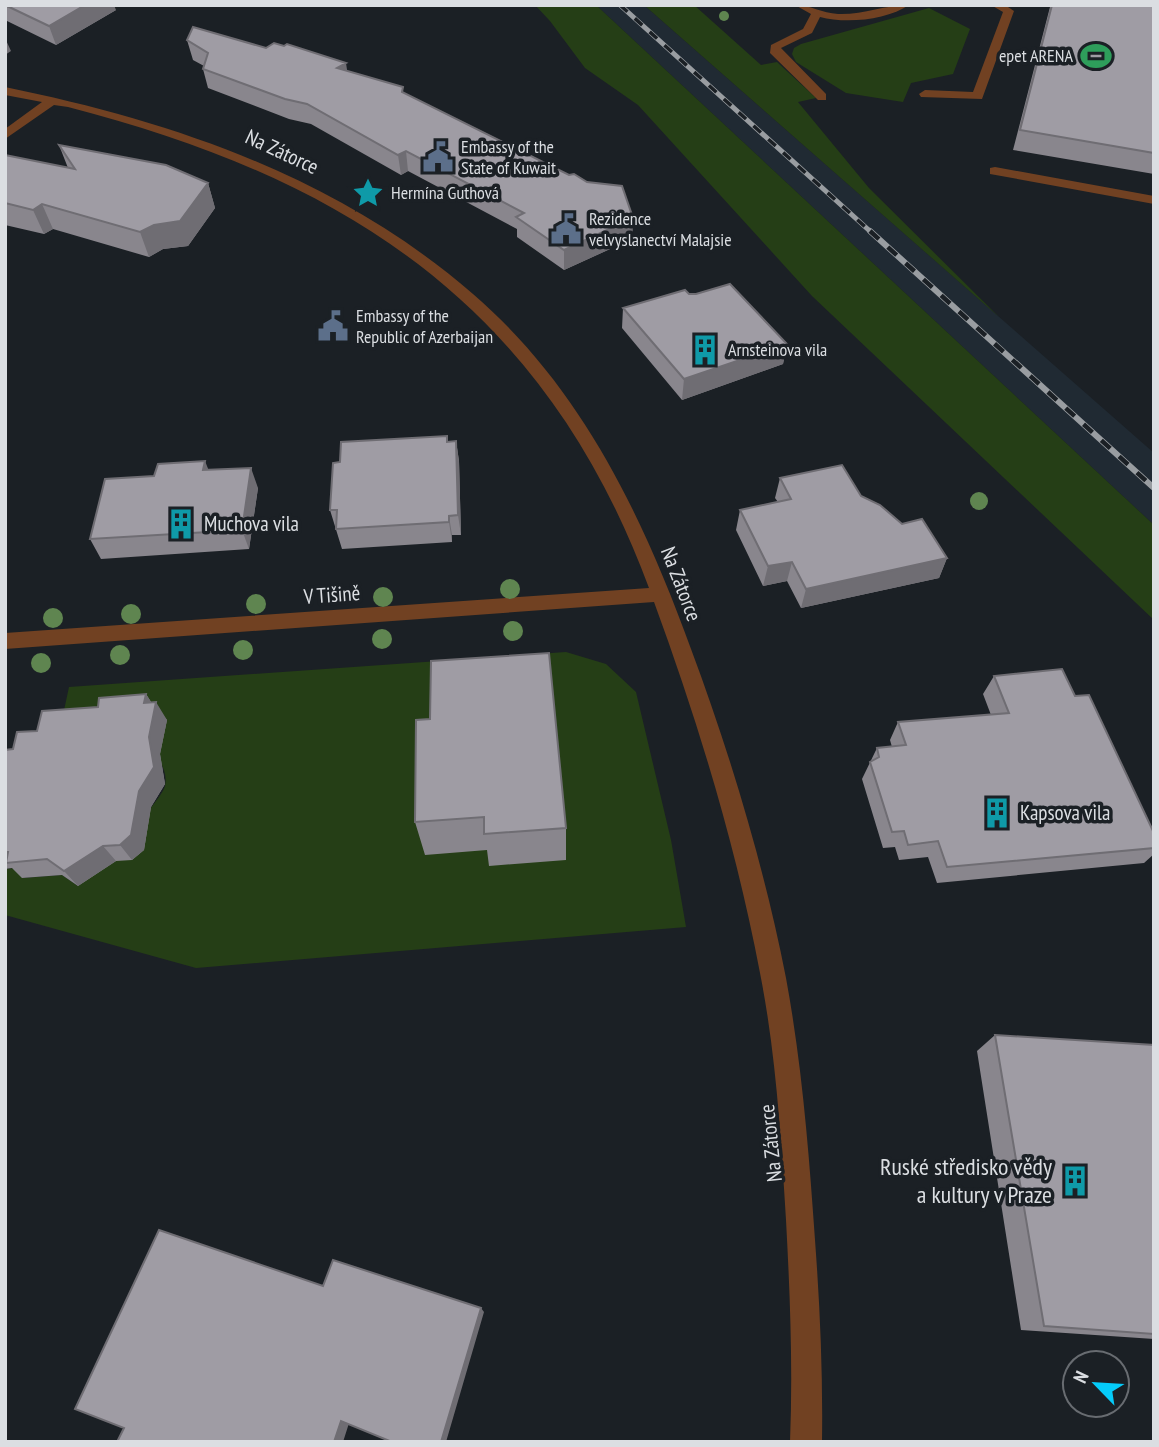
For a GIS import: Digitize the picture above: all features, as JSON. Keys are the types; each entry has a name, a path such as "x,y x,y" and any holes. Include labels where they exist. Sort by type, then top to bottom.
{"street":[{"path":"800,5 816,15 858,17 904,5"},
{"path":"925,94 978,96 1009,11 996,5"},
{"path":"816,15 808,32 775,47 776,53 822,97"},
{"name":"Na Zátorce","path":"5,91 102,110 156,126 261,165 336,203 379,230 470,299 513,344 589,445 625,509 661,594 709,727 742,845 774,980 796,1156 809,1370 806,1442"},
{"path":"5,135 54,100"},
{"path":"995,171 1154,200"},
{"name":"V Tišině","path":"5,641 661,594"}],"shaded area":[{"path":"596,5 644,5 1154,453 1154,525"}],"green space":[{"path":"535,5 596,5 1154,525 1154,620 812,296 638,105 585,68"},
{"path":"644,5 694,5 761,65 777,62 816,98 798,102 869,188 999,317"},
{"path":"929,8 970,29 953,74 911,83 903,102 846,93 796,62 792,54 794,48 801,44"},
{"path":"566,652 606,664 636,692 671,840 686,927 196,968 5,915 5,869 24,867 23,878 62,875 78,886 140,821 165,786 165,772 159,760 60,729 69,687"}],"building":[{"path":"5,5 85,5 49,26"},
{"name":"epet ARENA","path":"1052,5 1154,5 1154,153 1020,130"},
{"path":"193,27 266,48 274,43 284,46 287,44 346,63 337,68 403,87 402,92 569,175 574,174 587,182 622,186 633,218 564,250 516,217 524,213 406,151 398,155 307,104 285,99 203,69 208,53 187,40"},
{"path":"59,145 166,165 208,183 180,221 154,225 140,232 42,204 33,210 5,203 5,155 75,169"},
{"name":"Arnsteinova vila","path":"730,284 787,344 684,379 623,308 685,290 689,294 696,294"},
{"path":"447,436 447,442 456,441 458,515 449,516 449,522 336,529 337,510 330,510 333,463 340,462 341,442"},
{"name":"Muchova vila","path":"205,461 203,470 251,468 242,530 90,539 105,479 154,476 158,464"},
{"path":"842,465 861,496 880,505 902,524 922,519 947,558 806,589 792,562 768,566 740,510 791,499 780,478"},
{"path":"549,653 566,828 484,834 484,817 415,822 416,720 430,719 431,661"},
{"name":"Kapsova vila","path":"1062,669 1075,696 1089,695 1154,833 1154,848 947,867 938,841 908,845 904,831 892,832 870,762 879,757 877,748 906,745 898,722 1009,713 994,676"},
{"path":"146,694 144,703 156,702 149,737 154,767 139,791 131,835 120,845 103,846 64,871 47,859 6,863 5,750 13,749 17,732 37,731 42,711 98,707 99,698"},
{"name":"Ruské středisko vědy a kultury v Praze","path":"995,1035 1154,1045 1154,1334 1044,1326"},
{"path":"159,1230 323,1286 333,1260 481,1308 441,1442 392,1442 341,1421 334,1442 117,1442 124,1428 75,1409"}],"railway":[{"path":"620,5 872,233"},
{"path":"870,231 1154,488"}],"place":[{"name":"epet ARENA","path":"1096,56"},
{"name":"Embassy of the State of Kuwait","path":"438,157"},
{"name":"Hermína Guthová","path":"368,193"},
{"name":"Rezidence velvyslanectví Malajsie","path":"566,229"},
{"name":"Embassy of the Republic of Azerbaijan","path":"333,326"},
{"name":"Arnsteinova vila","path":"705,350"},
{"name":"Muchova vila","path":"181,524"},
{"name":"Kapsova vila","path":"997,813"},
{"name":"Ruské středisko vědy a kultury v Praze","path":"1075,1181"}]}
